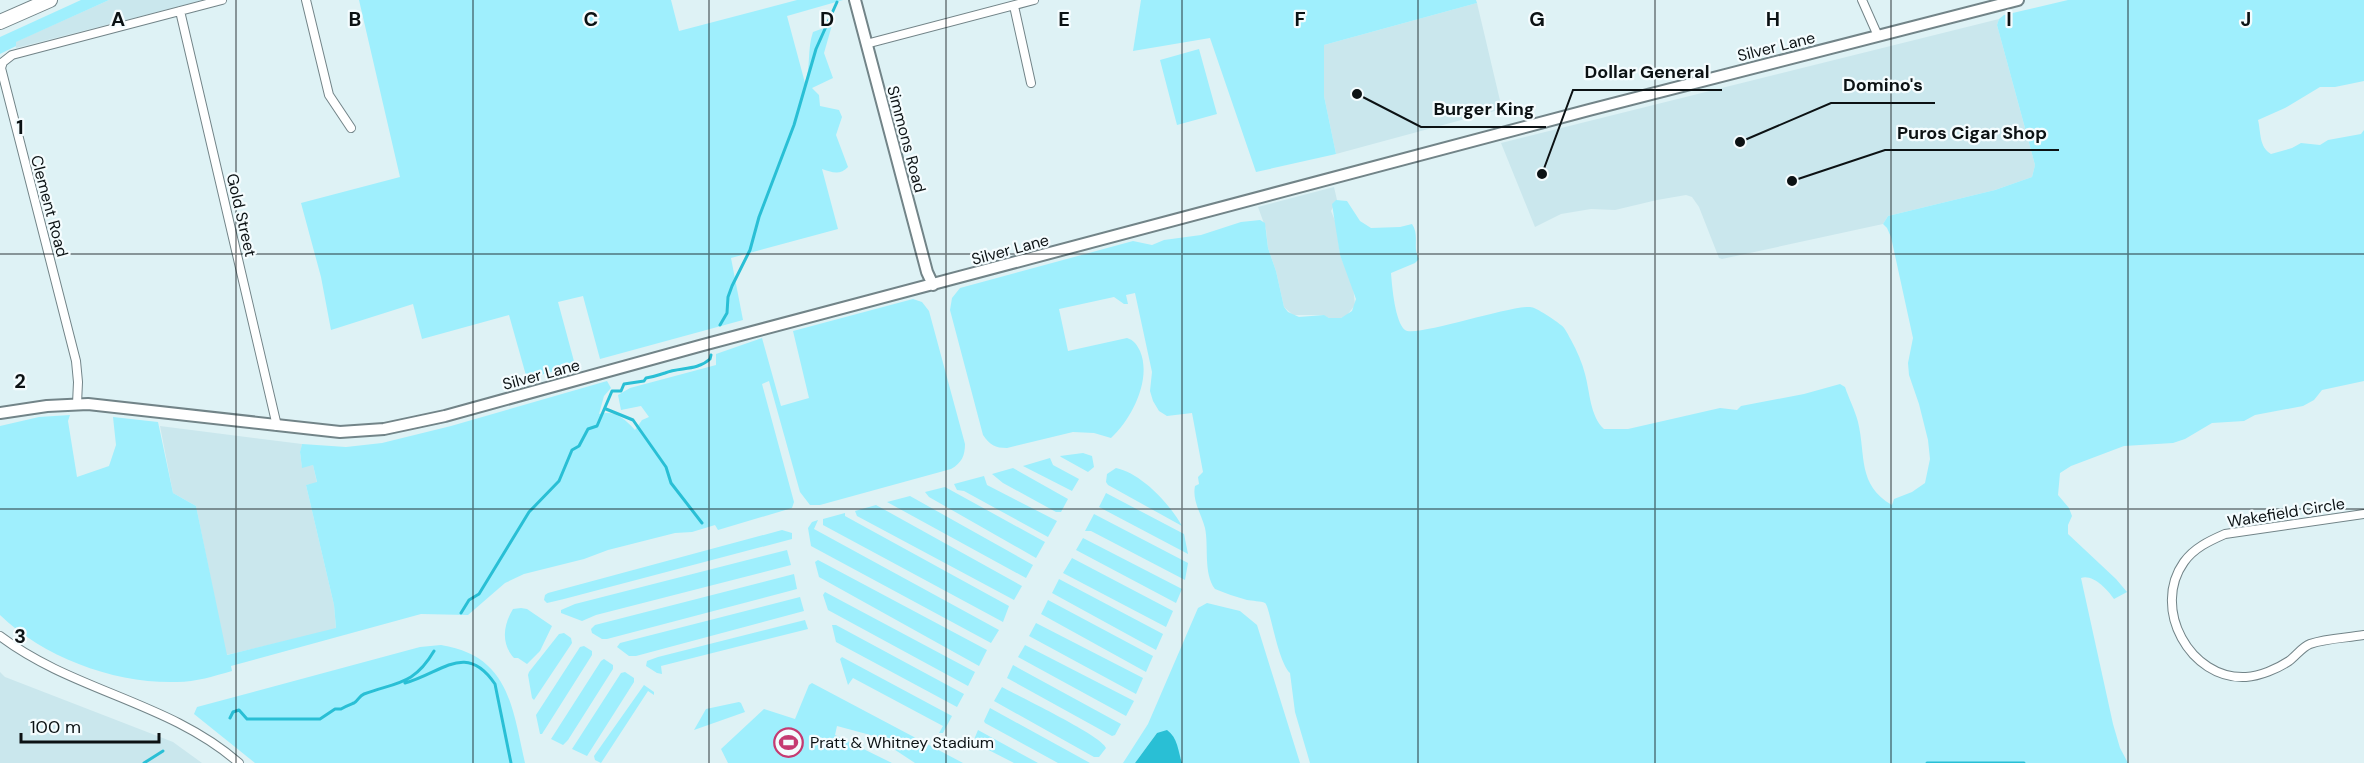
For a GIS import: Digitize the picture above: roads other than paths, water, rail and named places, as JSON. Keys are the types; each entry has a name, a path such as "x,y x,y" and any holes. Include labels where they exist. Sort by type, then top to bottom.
{"highway":[{"path":"0,22 44,3"},
{"path":"0,29 44,3"}],"main road":[{"name":"Simmons Road","path":"855,0 927,272 933,285"},
{"name":"Silver Lane","path":"0,413 39,406 77,404 340,432 384,429 445,416 1589,110 2018,0"}],"street":[{"name":"Clement Road","path":"77,404 76,361 1,68 3,62 12,55 222,0"},
{"path":"306,0 329,95 351,128"},
{"path":"866,44 1034,0"},
{"path":"1862,0 1878,36"},
{"path":"1014,6 1031,83"},
{"name":"Gold Street","path":"180,11 277,426"},
{"name":"Wakefield Circle","path":"2364,514 2225,534 2205,542 2190,555 2179,571 2173,589 2172,609 2187,649 2202,663 2222,673 2246,677 2271,671 2289,661 2308,645 2364,635"},
{"path":"0,636 41,661 180,724 239,763"}],"waterway":[{"path":"720,325 727,313 728,297 750,250 759,217 794,125 816,49 837,2"},
{"path":"461,613 469,600 479,594 529,512 559,481 572,450 579,446 588,429 597,426 612,391 621,391 624,384 644,381 646,378 700,365 710,359 711,355"},
{"path":"606,409 633,420 666,467 671,483 702,523"},
{"path":"230,718 233,712 239,710 247,719 320,719 335,709 341,709 354,703 364,694 404,681 419,670 434,651"},
{"path":"405,683 453,664 464,662 474,664 484,671 495,684 511,763"},
{"path":"144,763 163,751"},
{"path":"1927,763 2024,763"}],"place":[{"name":"Burger King","path":"1357,94"},
{"name":"Domino's","path":"1740,142"},
{"name":"Dollar General","path":"1542,174"},
{"name":"Puros Cigar Shop","path":"1792,181"},
{"name":"Pratt & Whitney Stadium","path":"789,742"}]}
